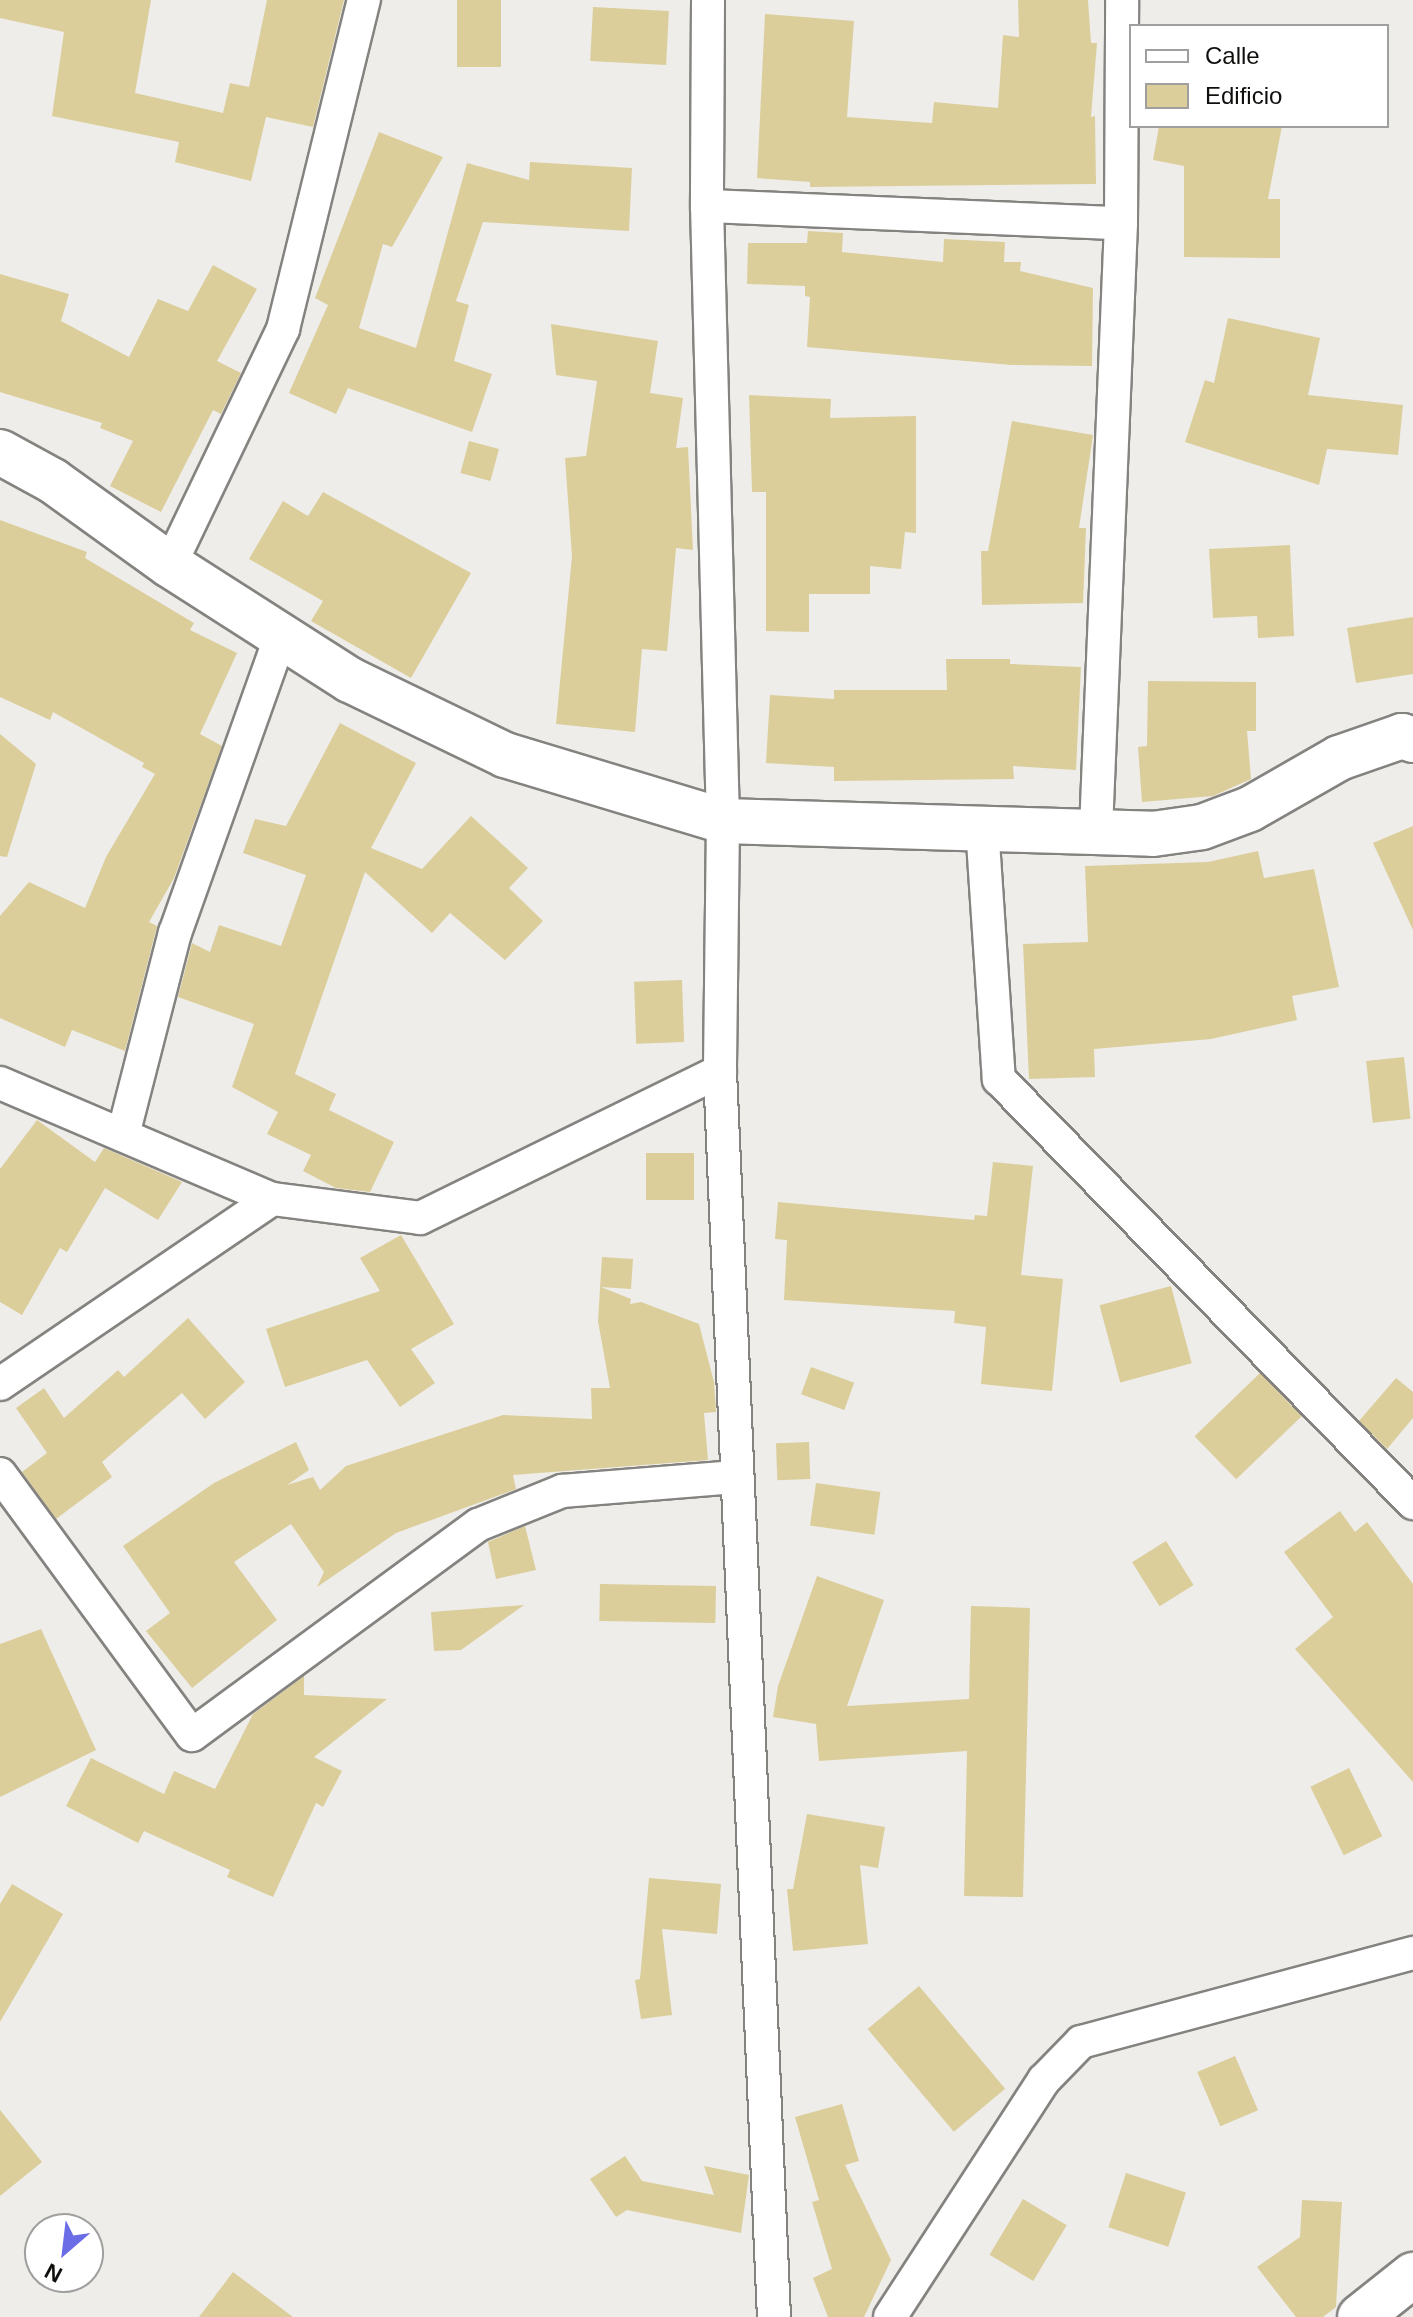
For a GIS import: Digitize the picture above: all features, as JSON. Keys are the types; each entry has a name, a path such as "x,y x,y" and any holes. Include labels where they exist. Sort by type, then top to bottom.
{"street":[{"path":"170,565 283,329 364,0"},
{"path":"708,0 707,206 723,821 720,1071 735,1477 774,2317"},
{"path":"1096,830 1121,223 1122,0"},
{"path":"707,206 1121,223"},
{"path":"0,452 53,481 170,565 350,680 505,755 723,821 982,826 1153,834 1202,827 1250,809 1339,758 1402,736 1413,740"},
{"path":"123,1135 175,933 281,636"},
{"path":"982,826 999,1079 1413,1503"},
{"path":"0,1083 272,1199 420,1218 720,1071"},
{"path":"0,1384 272,1199"},
{"path":"0,1474 192,1735 478,1525 562,1491 735,1477"},
{"path":"890,2317 1044,2080 1081,2042 1413,1953"},
{"path":"1360,2317 1413,2275"}],"building":[{"path":"0,0 151,0 135,93 223,113 230,83 249,87 267,0 344,0 313,127 266,117 251,181 175,162 179,142 52,116 64,32 0,18"},
{"path":"457,0 501,0 501,67 457,67"},
{"path":"1018,0 1088,0 1091,43 1097,43 1091,117 1095,116 1096,184 810,187 810,182 757,178 765,14 854,21 847,117 932,123 934,102 998,108 1003,35 1019,37"},
{"path":"593,7 669,11 666,65 590,61"},
{"path":"1159,128 1282,128 1268,199 1280,199 1280,258 1184,257 1184,166 1153,160"},
{"path":"379,132 443,157 392,247 383,244 359,328 416,348 467,163 529,180 530,162 632,168 629,231 483,222 456,301 469,305 454,361 492,374 472,432 348,388 336,414 289,393 328,305 315,298"},
{"path":"808,231 843,233 842,252 943,262 944,239 1005,242 1004,262 1021,262 1020,271 1093,288 1092,366 1011,365 807,347 810,297 805,296 805,286 747,284 748,243 807,243"},
{"path":"213,265 257,289 217,361 241,373 221,414 213,410 161,512 110,486 133,441 100,428 102,423 0,392 0,274 69,294 61,321 129,357 158,299 188,311"},
{"path":"1228,318 1320,338 1308,395 1403,405 1398,455 1327,449 1319,485 1185,442 1205,380 1214,383"},
{"path":"551,324 658,341 650,393 683,398 676,448 688,447 693,550 676,548 667,651 642,649 635,732 556,724 572,556 565,458 586,456 597,381 556,375"},
{"path":"749,395 831,399 830,418 916,416 916,533 905,532 901,569 870,566 870,594 809,594 809,632 766,631 766,492 752,492"},
{"path":"1012,421 1093,435 1079,528 1086,528 1083,603 982,605 981,551 988,551"},
{"path":"469,441 499,449 490,481 460,473"},
{"path":"323,492 471,573 411,678 311,621 323,601 249,559 283,501 308,516"},
{"path":"0,520 87,552 85,558 194,623 190,630 237,653 200,734 222,746 174,878 149,922 157,926 125,1051 72,1030 65,1047 0,1018 0,916 29,882 85,908 106,857 155,774 142,767 144,763 53,712 50,720 0,697"},
{"path":"1290,545 1294,636 1258,638 1257,616 1213,618 1209,549"},
{"path":"1413,617 1413,674 1356,683 1347,628"},
{"path":"946,659 1010,659 1010,664 1081,667 1076,770 1013,766 1014,779 834,781 834,767 766,763 770,695 834,699 834,690 947,690"},
{"path":"1148,681 1256,682 1256,731 1247,731 1251,779 1213,796 1142,802 1138,747 1147,746"},
{"path":"340,723 416,763 371,848 422,869 471,816 528,868 509,888 543,921 505,960 450,913 432,933 365,872 295,1074 336,1094 329,1110 394,1142 370,1192 336,1188 303,1171 311,1155 267,1134 278,1112 232,1087 254,1024 178,997 192,943 210,952 219,925 281,946 306,875 243,853 255,819 286,826"},
{"path":"0,734 36,764 7,857 0,856"},
{"path":"1413,826 1413,930 1373,843"},
{"path":"1258,851 1264,878 1314,869 1339,987 1292,996 1297,1020 1211,1039 1094,1049 1095,1077 1029,1079 1023,944 1088,942 1085,866 1208,862"},
{"path":"682,980 684,1042 636,1044 634,982"},
{"path":"1404,1057 1410,1119 1373,1123 1366,1061"},
{"path":"37,1120 95,1162 104,1148 182,1182 158,1220 105,1188 67,1252 60,1248 22,1315 0,1302 0,1169"},
{"path":"646,1153 694,1153 694,1200 646,1200"},
{"path":"993,1162 1033,1166 1021,1275 1063,1279 1052,1391 981,1384 986,1327 954,1323 955,1311 784,1300 787,1240 775,1239 778,1202 974,1220 975,1215 987,1216"},
{"path":"401,1235 454,1324 411,1349 435,1383 400,1407 367,1360 285,1387 266,1329 380,1291 360,1258"},
{"path":"602,1257 633,1259 631,1289 601,1287 631,1299 630,1304 641,1302 699,1324 714,1382 716,1412 704,1413 708,1460 513,1475 516,1489 396,1533 317,1587 324,1572 291,1524 234,1562 277,1620 192,1688 146,1631 170,1613 123,1546 214,1483 296,1442 309,1470 287,1485 313,1477 320,1490 346,1466 503,1415 592,1419 591,1388 610,1388 598,1321"},
{"path":"1171,1286 1192,1363 1120,1382 1100,1305"},
{"path":"188,1318 245,1382 205,1419 182,1393 102,1462 112,1477 56,1519 22,1472 47,1453 16,1408 44,1388 64,1418 118,1370 124,1377"},
{"path":"811,1367 854,1383 844,1410 801,1394"},
{"path":"1260,1373 1302,1416 1236,1479 1195,1436"},
{"path":"1396,1378 1413,1392 1413,1418 1387,1449 1359,1421"},
{"path":"809,1442 810,1479 777,1480 776,1443"},
{"path":"816,1483 880,1492 874,1535 810,1526"},
{"path":"1340,1511 1355,1532 1367,1522 1413,1584 1413,1782 1295,1649 1333,1617 1284,1552"},
{"path":"525,1526 536,1570 496,1579 488,1542"},
{"path":"1166,1541 1194,1585 1160,1606 1132,1562"},
{"path":"817,1576 884,1600 847,1706 969,1699 971,1606 1030,1608 1023,1897 964,1896 967,1751 819,1761 816,1724 773,1717 778,1686"},
{"path":"600,1584 716,1586 715,1623 599,1621"},
{"path":"524,1605 461,1650 434,1651 431,1612"},
{"path":"41,1629 96,1750 0,1797 0,1644"},
{"path":"304,1676 304,1695 387,1699 314,1757 342,1771 323,1807 316,1803 273,1897 227,1877 230,1870 144,1831 138,1843 66,1806 91,1758 164,1794 174,1771 215,1789 253,1714"},
{"path":"1349,1768 1382,1836 1344,1855 1310,1787"},
{"path":"807,1814 885,1827 878,1868 860,1865 868,1944 793,1951 787,1889 793,1889"},
{"path":"649,1878 721,1884 717,1934 662,1929 672,2015 641,2019 635,1980 640,1979"},
{"path":"12,1884 63,1914 0,2022 0,1904"},
{"path":"919,1986 1005,2089 954,2132 868,2029"},
{"path":"1235,2056 1258,2110 1220,2126 1197,2072"},
{"path":"842,2104 859,2161 845,2165 891,2260 864,2317 828,2317 813,2278 832,2269 812,2202 819,2200 795,2117"},
{"path":"0,2110 42,2162 0,2196"},
{"path":"625,2156 642,2181 714,2195 704,2166 749,2175 741,2233 627,2210 616,2217 590,2179"},
{"path":"1126,2173 1186,2192 1168,2247 1108,2227"},
{"path":"1023,2199 1067,2225 1033,2281 990,2255"},
{"path":"1302,2200 1342,2202 1336,2307 1323,2317 1296,2317 1257,2267 1300,2237"},
{"path":"233,2272 293,2317 199,2317"}]}
